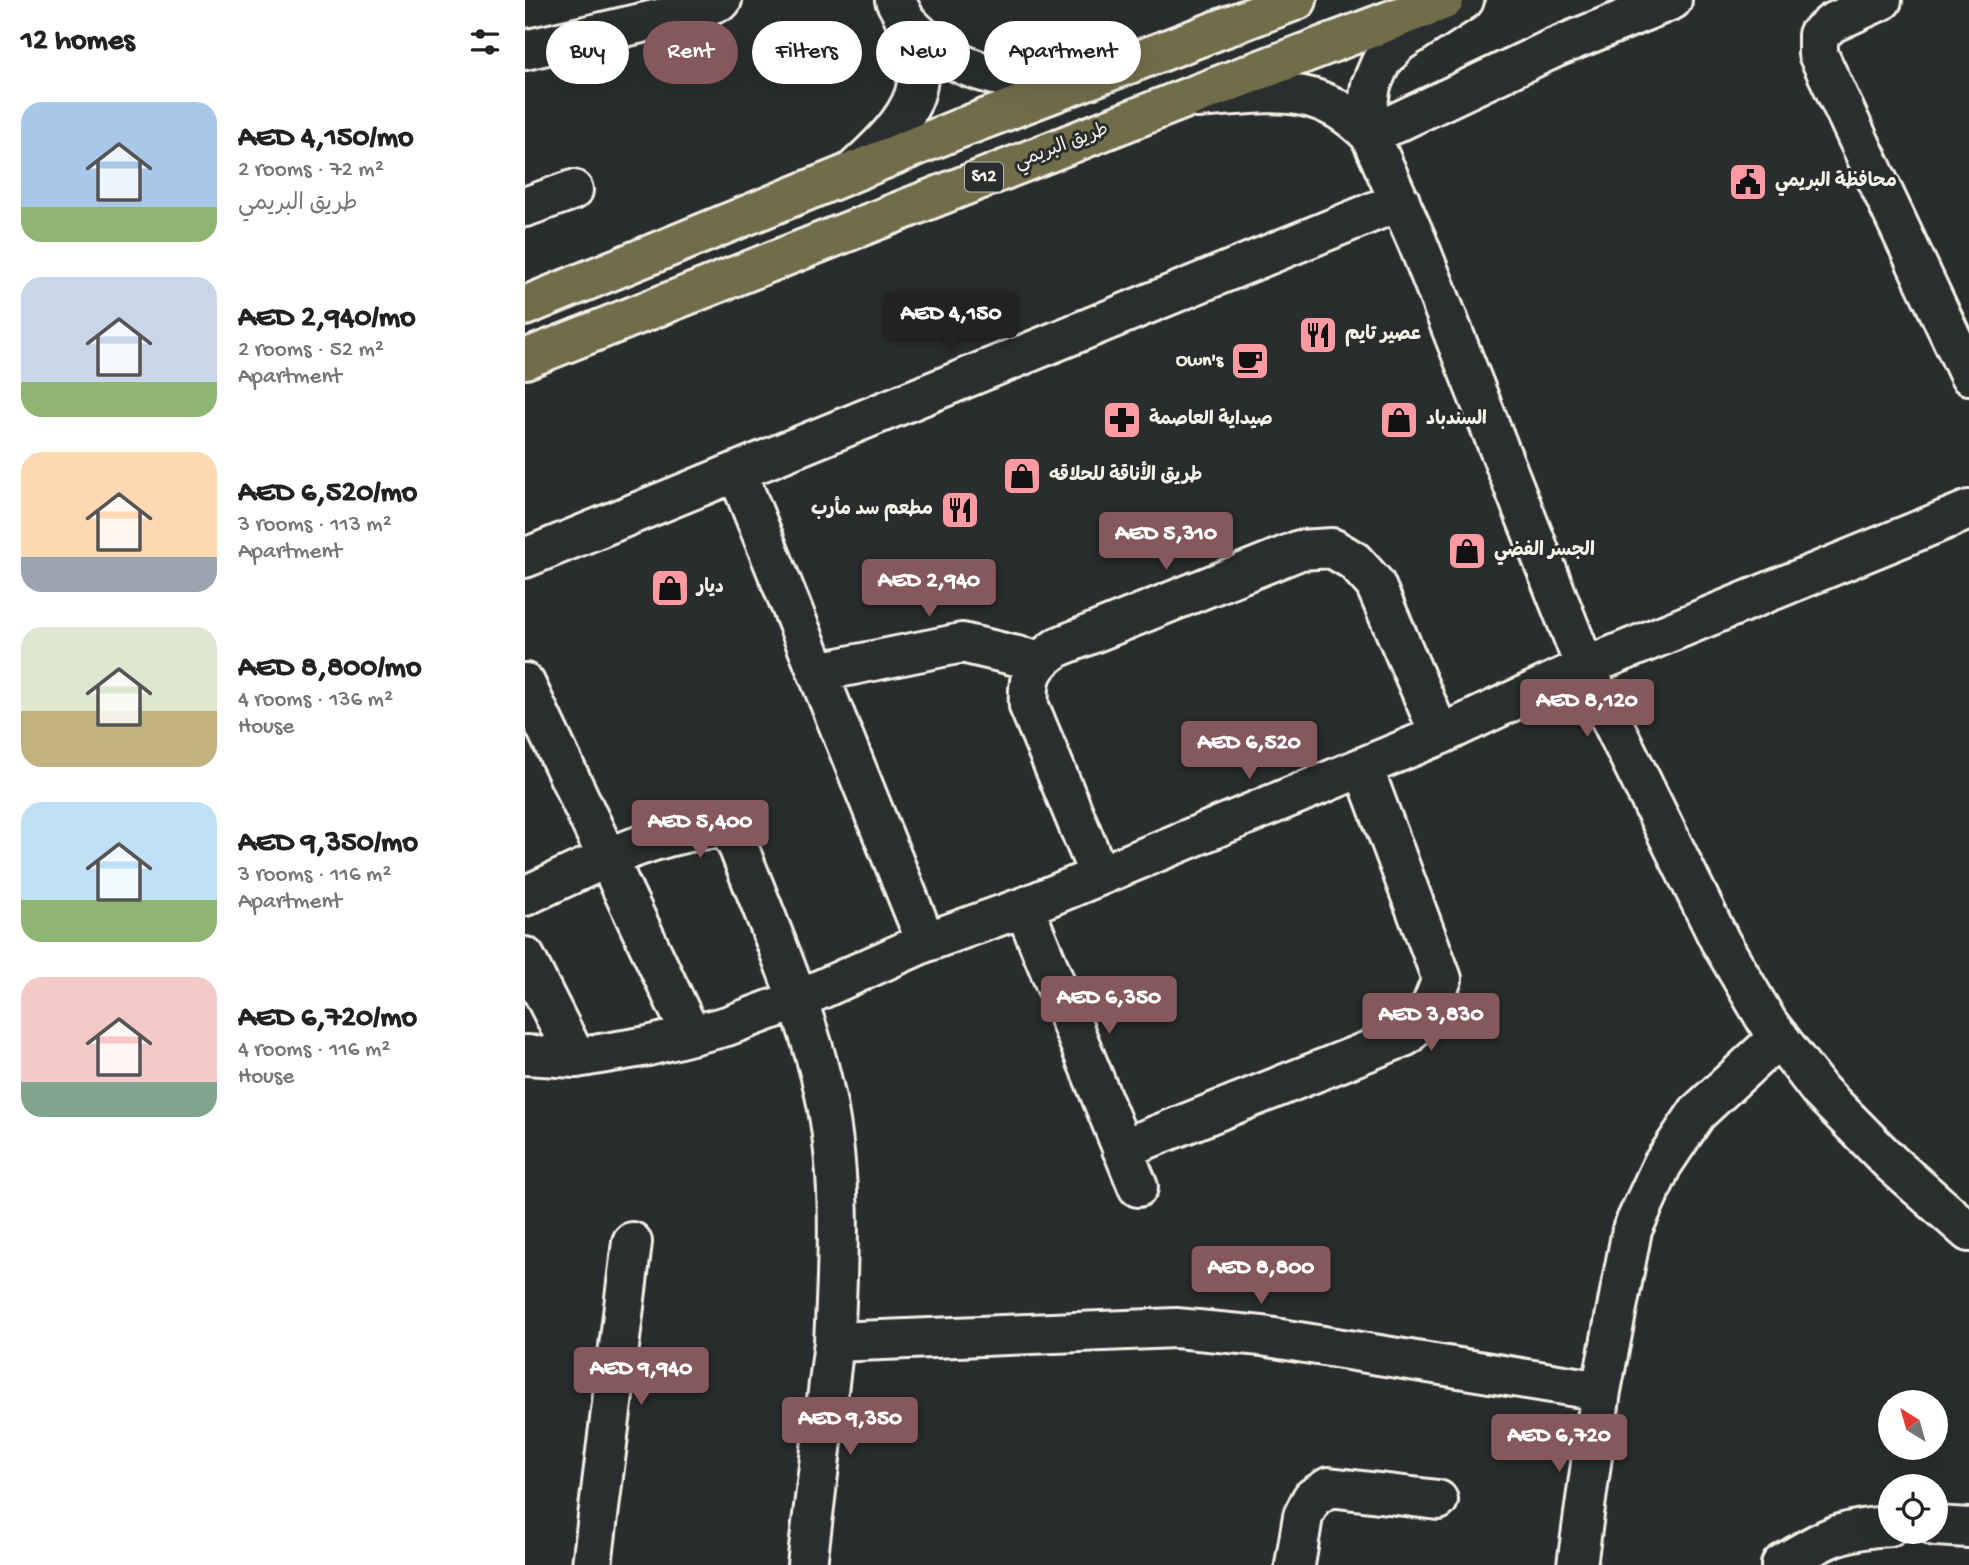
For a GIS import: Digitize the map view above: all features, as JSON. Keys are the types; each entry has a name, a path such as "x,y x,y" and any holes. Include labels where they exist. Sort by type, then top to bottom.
{"main road":[{"path":"525,306 850,173 1297,0"},
{"name":"طريق البريمي","path":"525,359 1184,99 1444,0"}],"street":[{"path":"525,50 689,12 722,0"},
{"path":"1370,135 1369,98 1381,62 1398,43 1464,0"},
{"path":"1370,135 1554,48 1672,0"},
{"path":"1882,0 1832,23 1818,35 1818,54 1969,375"},
{"path":"902,12 932,48 976,71 1065,88"},
{"path":"850,173 890,137 910,111 918,84 919,59 902,12"},
{"path":"1184,99 1280,93 1306,95 1330,103 1353,117 1370,135 1400,201 1585,667 1720,941 1779,1037 1820,1091 1891,1163 1969,1232"},
{"path":"525,207 573,190"},
{"path":"525,558 1400,201"},
{"path":"737,472 926,942"},
{"path":"525,1055 576,1058 648,1046 727,1026 797,1000 926,942 1024,907 1440,735 1585,667 1969,510"},
{"path":"1099,876 1029,706 1028,684 1038,661 1058,647 1300,550 1332,548 1354,561 1375,584 1440,735"},
{"path":"818,672 961,643 1038,661"},
{"path":"529,701 607,857 691,1035"},
{"path":"1122,1149 1406,1036 1430,1009 1441,979 1363,766"},
{"path":"525,896 607,857 701,829 724,828 736,841 797,1000 822,1079 835,1173 839,1244 834,1342 807,1565"},
{"path":"1024,907 1138,1187"},
{"path":"525,957 576,1058"},
{"path":"1577,1565 1601,1391 1632,1230 1662,1164 1697,1113 1779,1037"},
{"path":"591,1565 632,1242"},
{"path":"834,1342 1176,1328 1262,1336 1601,1391"},
{"path":"1296,1565 1303,1516 1312,1499 1329,1487 1438,1500"},
{"path":"1781,1565 1819,1542 1852,1529 1878,1527"},
{"path":"1948,1527 1969,1528"}],"place":[{"name":"محافظة البريمي","path":"1748,182"},
{"name":"عصير تايم","path":"1318,335"},
{"name":"Own's","path":"1250,361"},
{"name":"صيداية العاصمة","path":"1122,420"},
{"name":"السندباد","path":"1399,420"},
{"name":"طريق الأناقة للحلاقه","path":"1022,476"},
{"name":"مطعم سد مأرب","path":"960,510"},
{"name":"الجسر الفضي","path":"1467,551"},
{"name":"ديار","path":"670,588"}]}
